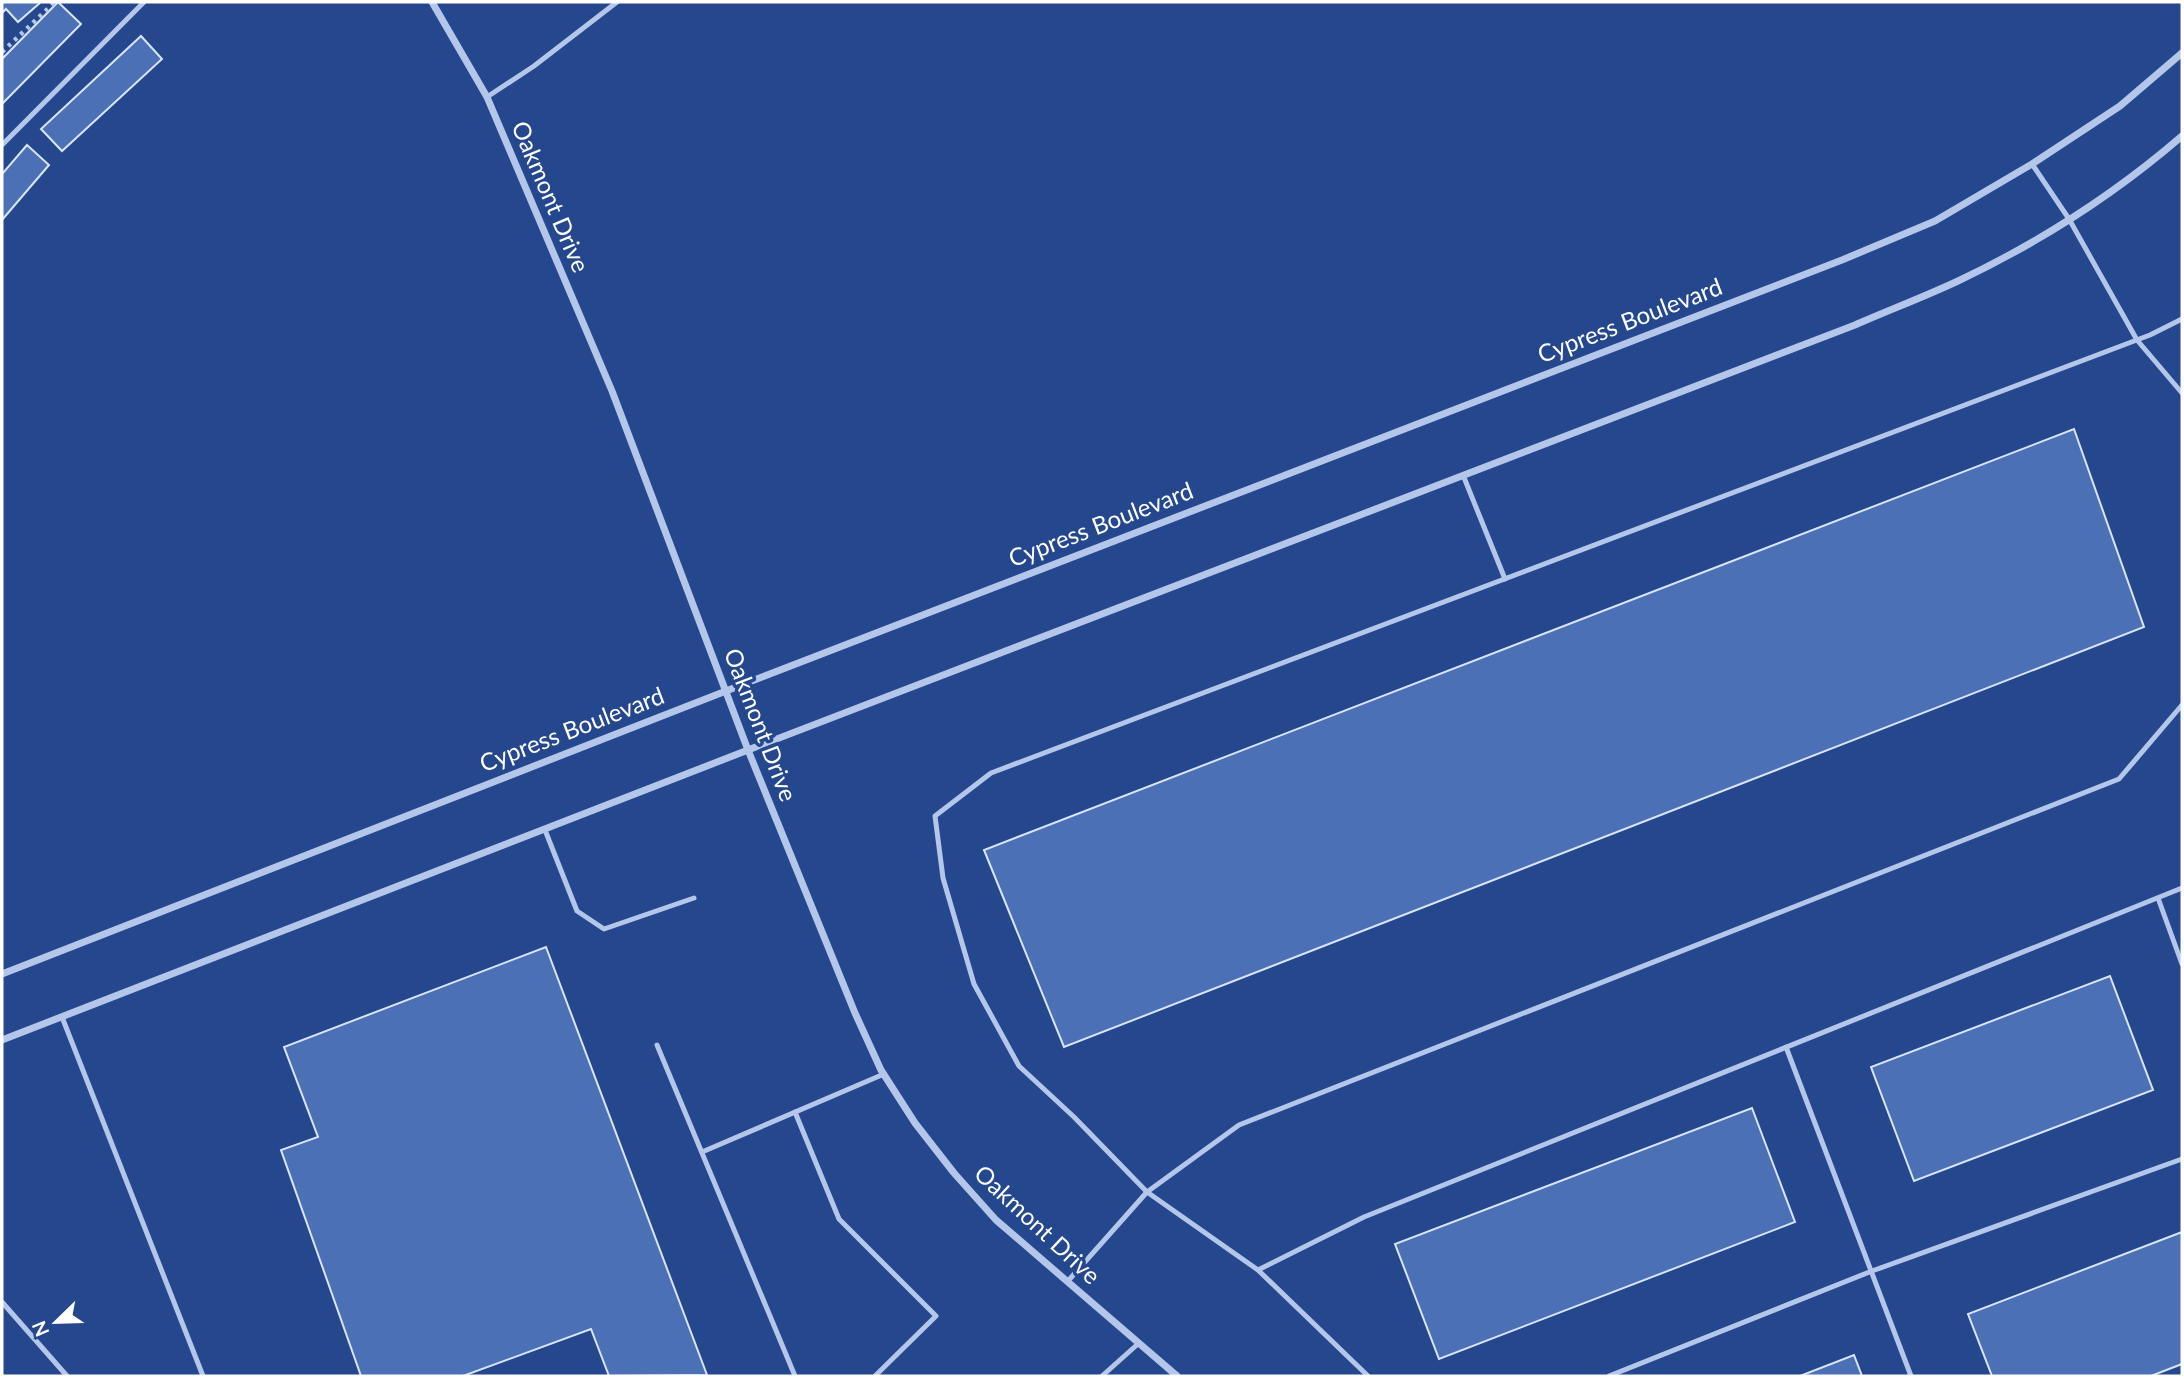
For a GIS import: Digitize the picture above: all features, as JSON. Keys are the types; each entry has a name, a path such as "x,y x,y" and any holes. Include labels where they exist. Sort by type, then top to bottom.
{"street":[{"name":"Oakmont Drive","path":"432,2 487,97 612,391 748,750 855,1013 884,1074 915,1123 954,1173 996,1220 1177,1376"},
{"name":"Cypress Boulevard","path":"2,974 1842,260 1935,221 2032,164 2120,106 2182,53"},
{"path":"2,1040 1866,320 1959,281 2069,219 2153,161 2182,136"}],"lane":[{"path":"2,145 144,2"},
{"path":"487,97 534,66 617,2"},
{"path":"2032,164 2069,219 2137,340 2182,393"},
{"path":"1368,1376 1258,1270 1147,1192 1074,1117 1019,1066 974,984 943,878 935,816 991,773 2137,340 2182,319"},
{"path":"1463,475 1505,579"},
{"path":"1068,1281 1147,1192 1239,1125 2119,779 2182,705"},
{"path":"545,830 578,911 604,929 694,898"},
{"path":"1258,1270 1364,1217 2182,888"},
{"path":"2158,898 2182,964"},
{"path":"62,1017 203,1376"},
{"path":"657,1045 795,1376"},
{"path":"1786,1047 1911,1376"},
{"path":"702,1152 884,1074"},
{"path":"795,1112 839,1219 936,1316 875,1376"},
{"path":"1609,1376 1872,1271 2182,1158"},
{"path":"2,1301 67,1376"},
{"path":"1102,1376 1139,1343"}],"path":[{"path":"2,52 55,2"}],"building":[{"path":"2,2 41,2 18,22 6,9 2,13"},
{"path":"58,2 81,24 2,104 2,59"},
{"path":"141,36 162,59 62,151 41,129"},
{"path":"27,145 49,165 2,220 2,174"},
{"path":"2074,429 2144,627 1064,1047 984,850"},
{"path":"546,947 707,1375 609,1376 591,1329 463,1376 361,1376 281,1150 318,1137 284,1047"},
{"path":"2110,976 2153,1090 1914,1181 1871,1067"},
{"path":"1752,1108 1795,1222 1439,1359 1395,1244"},
{"path":"2182,1232 2182,1364 2151,1376 1992,1376 1968,1314"},
{"path":"1854,1355 1862,1376 1800,1376"}]}
